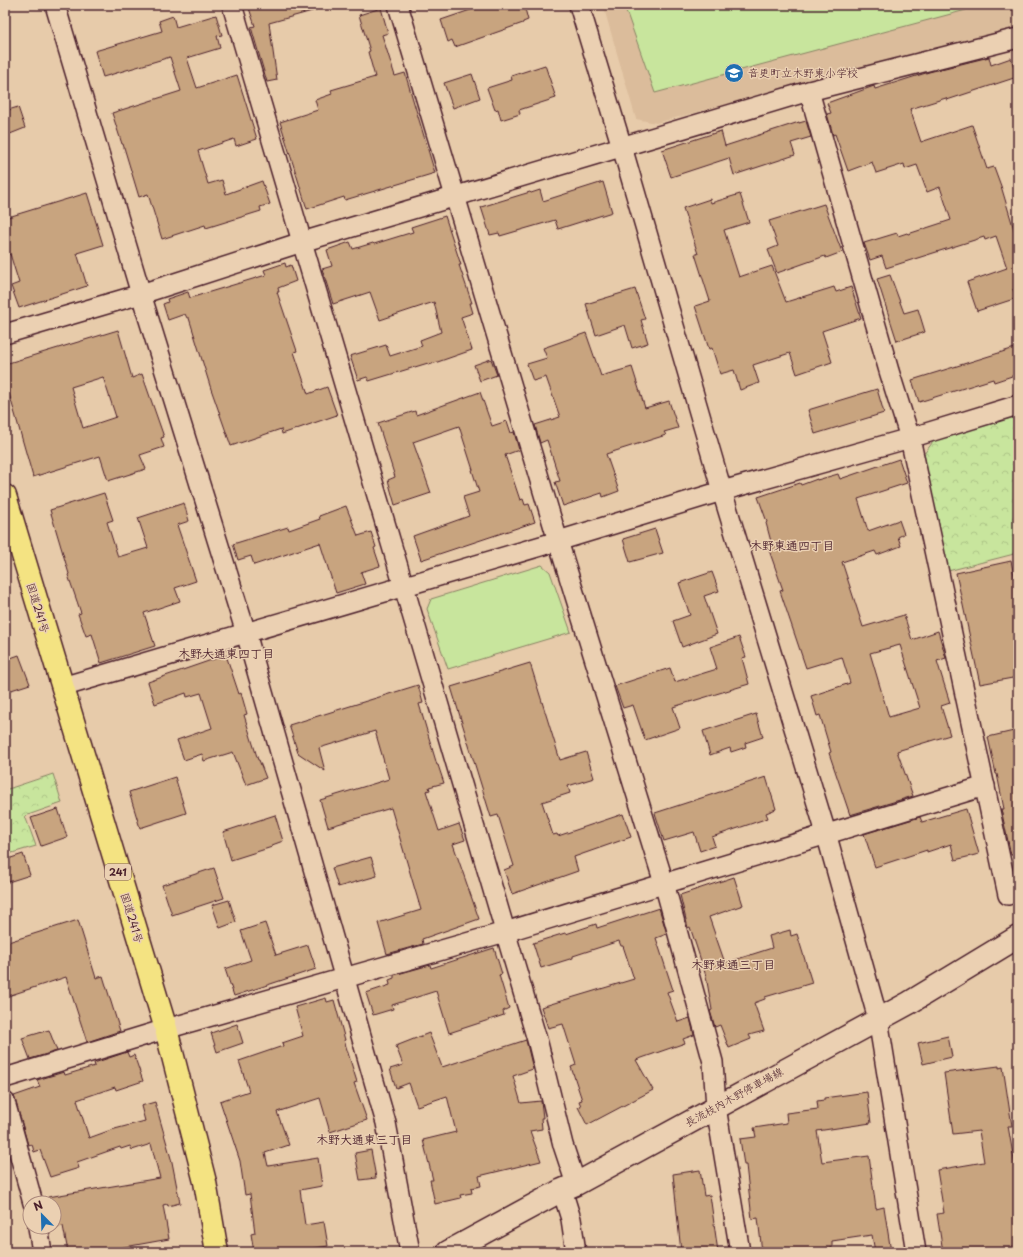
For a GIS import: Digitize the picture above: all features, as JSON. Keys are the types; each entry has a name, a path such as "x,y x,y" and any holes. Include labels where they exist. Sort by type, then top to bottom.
{"highway":[{"name":"国道241号","path":"5,496 166,1029 205,1182 217,1252"}],"main road":[{"name":"長流枝内木野停車場線","path":"448,1252 909,1003 1018,937"}],"street":[{"path":"55,5 141,294 246,634 345,978 386,1123 410,1252"},
{"path":"232,5 538,1043 563,1146 576,1252"},
{"path":"398,5 558,541 664,883 713,1062 716,1106 740,1252"},
{"path":"578,5 622,147 722,491 826,833 878,1019 916,1252"},
{"path":"5,334 141,294 302,242 809,91 1018,38"},
{"path":"809,91 886,364 910,438 1008,895 1018,890"},
{"path":"62,687 246,634 722,491 910,438 1018,405"},
{"path":"5,1078 166,1029 505,932 826,833 985,786"},
{"path":"5,1102 31,1195"},
{"path":"39,1235 42,1252"}],"shaded area":[{"name":"音更町立木野東小学校","path":"603,5 1018,5 1018,27 656,123 636,119"}],"green space":[{"path":"624,5 970,5 966,10 655,93"},
{"path":"1018,415 1018,553 948,571 924,454 935,439"},
{"path":"542,565 550,572 571,632 448,669 427,609 431,599"},
{"path":"53,774 62,803 25,816 36,846 5,855 5,790"}],"building":[{"path":"248,5 315,5 316,10 269,23 277,80 267,82 251,27 255,26"},
{"path":"485,5 524,5 528,20 455,47 452,40 448,42 441,20"},
{"path":"381,8 388,33 382,35 395,76 405,73 435,173 345,200 344,197 307,209 280,122 318,110 315,100 332,94 331,90 375,77 368,52 370,51 359,15"},
{"path":"216,15 222,35 217,36 220,48 187,58 197,88 237,75 257,139 236,146 234,139 198,151 208,184 222,180 226,194 262,181 270,204 260,207 261,211 206,228 205,225 162,239 148,194 139,197 112,113 181,91 170,57 103,77 95,51 162,31 159,21 173,16 176,27"},
{"path":"989,57 991,65 1011,58 1017,77 947,100 946,98 910,109 921,142 972,125 987,169 994,167 1001,186 1018,243 1018,293 1015,293 1013,289 1017,298 977,311 967,282 1007,268 996,236 985,240 984,237 886,268 882,256 870,260 864,243 897,233 898,236 908,234 951,220 940,187 927,192 917,165 905,169 904,164 876,173 872,162 848,171 835,134 833,135 827,114 831,113 827,103 874,86 875,89 929,72"},
{"path":"545,65 556,98 519,110 520,114 501,120 498,109 495,110 487,88 512,80 511,76"},
{"path":"472,74 480,98 453,108 444,83"},
{"path":"18,107 25,128 5,136 5,111"},
{"path":"806,121 811,137 791,143 795,155 734,175 729,158 671,177 662,150 721,131 725,146"},
{"path":"603,182 612,212 558,229 555,220 500,236 499,233 490,235 481,207 540,190 543,201"},
{"path":"87,193 103,245 77,253 87,286 19,308 11,286 19,283 10,254 5,256 5,218"},
{"path":"740,194 749,222 724,230 739,277 772,266 786,302 834,287 836,292 851,287 861,318 822,331 832,362 797,374 790,353 753,365 759,383 740,390 734,370 720,374 712,348 709,349 695,306 710,301 695,254 698,254 683,208 710,199 711,203"},
{"path":"824,204 842,252 826,258 825,256 777,273 768,250 778,246 769,221"},
{"path":"445,216 472,303 470,303 473,313 461,317 472,350 429,365 428,363 369,381 367,377 358,380 350,356 386,345 390,356 422,346 420,340 441,332 434,302 380,320 370,292 333,304 322,269 332,266 327,250 350,242 353,249 373,243 374,244 413,232 411,227"},
{"path":"285,263 286,267 291,265 296,281 278,288 279,292 277,292 297,351 294,352 308,394 327,387 337,415 282,434 281,429 231,446 211,389 189,318 187,318 185,314 168,320 163,304 168,302 167,299 188,292 190,298 266,275 264,270"},
{"path":"890,275 904,313 918,309 925,332 897,341 877,279"},
{"path":"635,289 645,319 641,320 648,343 632,348 625,325 596,335 586,304"},
{"path":"118,330 132,378 142,374 164,437 161,438 164,447 140,455 146,469 108,481 100,456 33,477 5,379 5,364","holes":["103,377 116,417 83,428 71,387"]},
{"path":"586,333 601,376 632,367 645,408 669,401 678,428 664,432 666,435 606,454 619,491 603,497 602,493 563,506 555,482 560,481 547,440 540,443 535,425 560,417 546,377 533,381 527,364 547,358 543,348"},
{"path":"1018,347 1018,374 994,382 993,379 919,402 912,380"},
{"path":"491,359 497,375 480,381 474,365"},
{"path":"877,389 884,413 815,434 808,410"},
{"path":"480,392 492,426 507,421 511,433 514,432 519,450 505,455 520,500 523,499 525,505 529,504 535,522 421,560 413,536 469,516 463,497 479,492 473,470 459,426 413,442 431,493 395,505 388,480 395,477 378,423 415,411 416,415"},
{"path":"899,459 907,483 858,499 868,531 899,520 904,534 898,537 901,546 877,555 875,551 842,562 863,627 904,615 912,640 938,631 946,658 937,661 950,703 941,706 950,735 897,751 913,796 850,815 829,753 831,752 820,715 817,716 811,696 850,683 842,657 806,668 780,591 783,590 769,550 773,549 767,522 758,497 800,483 801,485 838,474 840,479","holes":["900,645 920,708 889,717 870,653"]},
{"path":"104,493 113,520 107,522 118,557 148,548 138,518 184,503 189,521 177,525 196,581 175,588 180,601 144,613 155,646 101,663 92,634 86,636 78,614 81,613 68,575 69,574 50,510"},
{"path":"346,506 358,536 371,532 376,547 374,548 380,566 361,572 365,584 336,593 320,543 254,565 251,556 238,560 233,544 288,527 289,530 320,519 319,516"},
{"path":"655,529 663,553 630,562 623,539"},
{"path":"1011,561 1018,594 1018,677 980,684 956,573"},
{"path":"712,572 719,591 704,596 717,634 682,647 673,621 690,615 679,583"},
{"path":"739,637 746,657 742,658 749,684 673,707 680,728 645,740 633,705 623,708 615,686 670,668 675,682 717,669 710,647"},
{"path":"19,655 30,684 5,692 5,660"},
{"path":"226,655 239,694 241,693 247,714 244,715 258,760 266,778 246,785 233,752 204,761 202,754 184,760 177,740 212,728 201,693 187,697 186,693 155,704 148,682"},
{"path":"530,663 560,760 586,752 594,778 568,786 570,793 542,802 553,835 557,834 558,836 623,814 631,837 574,857 578,871 512,894 504,870 514,866 498,815 491,817 451,687"},
{"path":"418,685 423,703 419,704 437,765 444,783 429,787 430,790 426,791 439,831 459,824 465,840 453,844 479,919 422,939 423,944 387,954 378,923 421,910 391,808 328,827 320,800 389,779 375,731 319,748 325,771 298,753 289,725"},
{"path":"756,714 763,737 745,743 746,747 731,752 730,748 710,755 703,731"},
{"path":"1018,730 1018,854 1011,855 1001,809 1004,809 988,737"},
{"path":"175,777 186,813 140,828 129,792"},
{"path":"766,777 776,809 766,813 768,818 712,837 715,846 700,851 694,832 664,841 655,813"},
{"path":"58,809 67,837 41,846 31,818"},
{"path":"966,809 979,854 955,860 951,844 927,852 927,850 875,867 864,834 920,817 922,822"},
{"path":"275,815 283,841 272,845 272,847 231,860 223,832"},
{"path":"23,854 30,875 5,883 5,860"},
{"path":"371,857 377,876 338,887 332,868"},
{"path":"214,868 224,898 172,915 162,885"},
{"path":"734,877 743,905 709,917 725,963 772,948 769,936 790,930 791,936 797,934 812,983 765,997 765,999 754,1003 764,1031 749,1035 751,1039 729,1048 720,1025 715,1027 710,1011 712,1010 706,976 690,927 688,928 680,895"},
{"path":"229,900 236,922 220,928 212,905"},
{"path":"659,908 667,934 656,938 673,990 667,992 678,1022 690,1018 694,1035 683,1039 685,1043 636,1060 653,1090 587,1125 578,1107 581,1106 579,1101 582,1100 571,1067 576,1065 563,1024 548,1028 541,1007 634,979 623,946 621,946 619,941 541,968 533,943 596,924 597,928"},
{"path":"78,920 96,978 103,976 120,1031 87,1042 66,977 5,997 5,943"},
{"path":"265,923 276,955 308,945 316,969 234,996 225,969 251,960 241,931"},
{"path":"494,948 502,974 499,975 509,1008 503,1011 504,1015 449,1033 436,991 392,1005 393,1009 373,1015 366,993 390,985 389,980 394,978 394,975 430,965 431,968"},
{"path":"326,998 327,1002 334,1000 357,1082 354,1083 367,1120 330,1132 320,1098 277,1112 289,1145 265,1153 268,1166 318,1158 322,1186 300,1190 305,1225 324,1222 328,1246 291,1252 254,1252 251,1234 255,1233 250,1194 245,1195 240,1161 220,1101 249,1091 239,1061 283,1046 282,1043 303,1036 295,1007"},
{"path":"237,1024 243,1043 217,1052 211,1033"},
{"path":"49,1030 57,1051 30,1059 22,1038"},
{"path":"429,1033 442,1067 526,1040 533,1069 513,1076 521,1103 541,1101 543,1118 541,1118 542,1129 530,1131 541,1161 479,1176 481,1186 471,1188 472,1193 460,1195 461,1198 435,1204 430,1180 433,1180 423,1140 456,1132 447,1096 417,1106 409,1083 396,1088 390,1069 403,1065 396,1046"},
{"path":"948,1036 952,1057 923,1064 918,1043"},
{"path":"127,1052 129,1057 134,1055 143,1081 116,1090 115,1087 77,1100 89,1138 111,1130 145,1121 141,1106 155,1102 172,1162 180,1203 168,1206 167,1204 163,1205 169,1239 97,1252 68,1252 62,1226 62,1195 60,1195 160,1178 151,1144 132,1150 130,1146 121,1149 120,1147 77,1162 79,1168 50,1177 40,1150 34,1152 32,1144 28,1145 14,1096 40,1087 37,1080 64,1072 65,1075 95,1066 94,1063"},
{"path":"999,1066 999,1068 1003,1067 1012,1126 1008,1126 1018,1183 1018,1252 943,1252 937,1214 944,1213 937,1170 984,1162 979,1131 953,1134 944,1073"},
{"path":"867,1092 871,1123 817,1131 822,1162 869,1156 876,1209 884,1207 891,1252 875,1252 872,1235 832,1241 832,1248 803,1252 762,1252 758,1218 752,1219 746,1165 744,1165 740,1139 756,1137 754,1128 787,1123 786,1113 818,1109 817,1101 824,1100 824,1098"},
{"path":"371,1150 376,1178 360,1180 355,1153"},
{"path":"700,1170 704,1196 710,1195 718,1252 681,1252 673,1174"}],"place":[{"name":"音更町立木野東小学校","path":"734,73"}],"district":[{"name":"木野東通四丁目","path":"792,546"},
{"name":"木野大通東四丁目","path":"226,654"},
{"name":"木野東通三丁目","path":"733,965"},
{"name":"木野大通東三丁目","path":"364,1140"}]}
